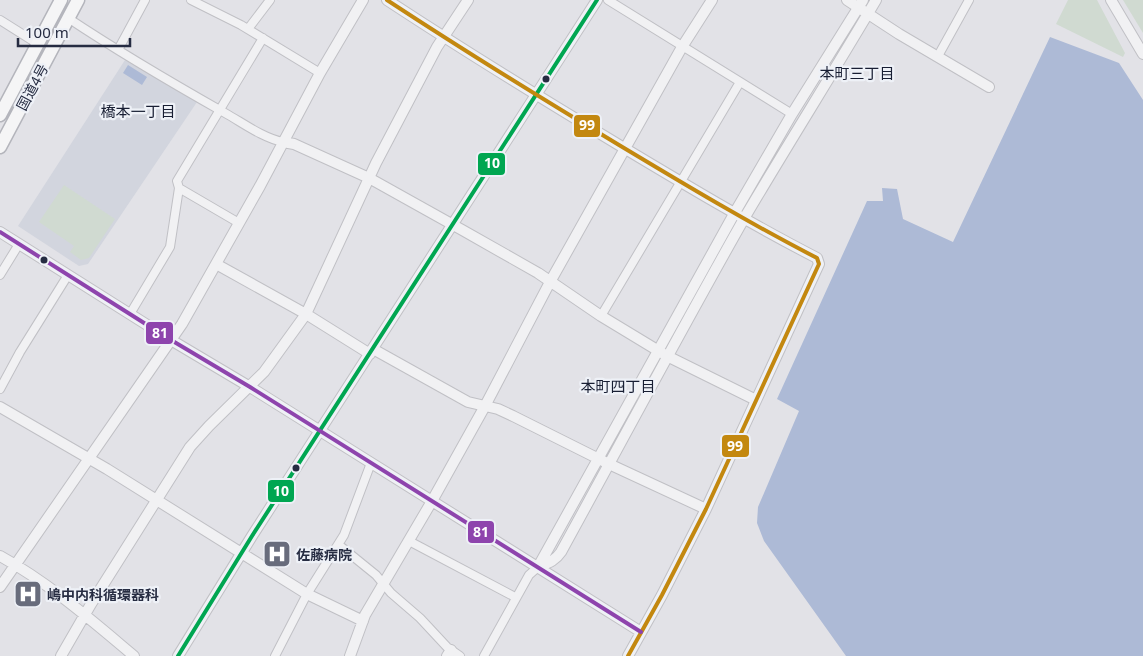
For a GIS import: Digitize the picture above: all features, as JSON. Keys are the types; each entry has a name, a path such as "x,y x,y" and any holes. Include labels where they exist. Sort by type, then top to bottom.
{"highway":[{"name":"国道4号","path":"0,115 61,0"},
{"name":"国道4号","path":"0,147 78,0"}],"street":[{"path":"118,50 145,0"},
{"path":"191,0 248,29 320,73"},
{"path":"248,29 270,0"},
{"path":"0,587 171,340 216,264 320,73 363,0"},
{"path":"387,0 536,95 734,214 817,258 819,264 706,510 662,596 628,656"},
{"path":"61,656 181,460 199,436 264,372 306,314 369,178 444,37 468,0"},
{"path":"178,656 242,552 597,0"},
{"path":"608,0 792,114"},
{"path":"350,656 362,621 485,406 550,282 682,47 712,0"},
{"path":"847,0 860,3 868,13 989,87"},
{"path":"538,566 557,558 744,219 876,0"},
{"path":"938,56 968,0"},
{"path":"1111,0 1143,54"},
{"path":"484,656 515,597 529,575 538,566 734,214 860,3"},
{"path":"68,18 219,110 272,139 294,144 369,178 538,273 601,316 667,356 756,400"},
{"path":"0,20 38,44"},
{"path":"130,314 170,246 179,188 177,181 263,38"},
{"path":"601,316 740,82"},
{"path":"179,188 239,223"},
{"path":"0,232 641,632"},
{"path":"0,275 19,244"},
{"path":"216,264 372,352 468,402 498,409 706,510"},
{"path":"0,389 20,352 68,275"},
{"path":"1,410 89,459 307,594 362,621"},
{"path":"275,656 307,594 339,545 371,463"},
{"path":"409,541 515,597"},
{"path":"339,545 376,575 384,585 420,618 449,653 460,656"},
{"path":"0,556 16,564 85,614 134,656"}],"shaded area":[{"path":"1068,0 1097,0 1125,53 1123,57 1056,24"},
{"path":"1123,0 1143,0 1143,33"},
{"path":"125,60 197,102 88,264 79,266 18,226"},
{"path":"64,185 115,219 89,258 81,260 70,252 74,246 39,222"}],"water":[{"path":"1050,37 1119,63 1143,100 1143,656 846,656 764,541 757,523 758,507 799,411 777,399 867,201 883,201 882,188 897,189 903,219 953,242"},
{"path":"128,65 147,77 142,85 123,73"}],"transit line":[{"name":"99","path":"387,0 502,74 692,189 817,258 819,264 706,509 628,656"},
{"name":"10","path":"178,656 252,536 597,0"},
{"name":"81","path":"0,232 641,632"}],"place":[{"name":"佐藤病院","path":"277,554"},
{"name":"嶋中内科循環器科","path":"28,594"}],"district":[{"name":"本町三丁目","path":"857,73"},
{"name":"橋本一丁目","path":"138,111"},
{"name":"本町四丁目","path":"618,386"}]}
